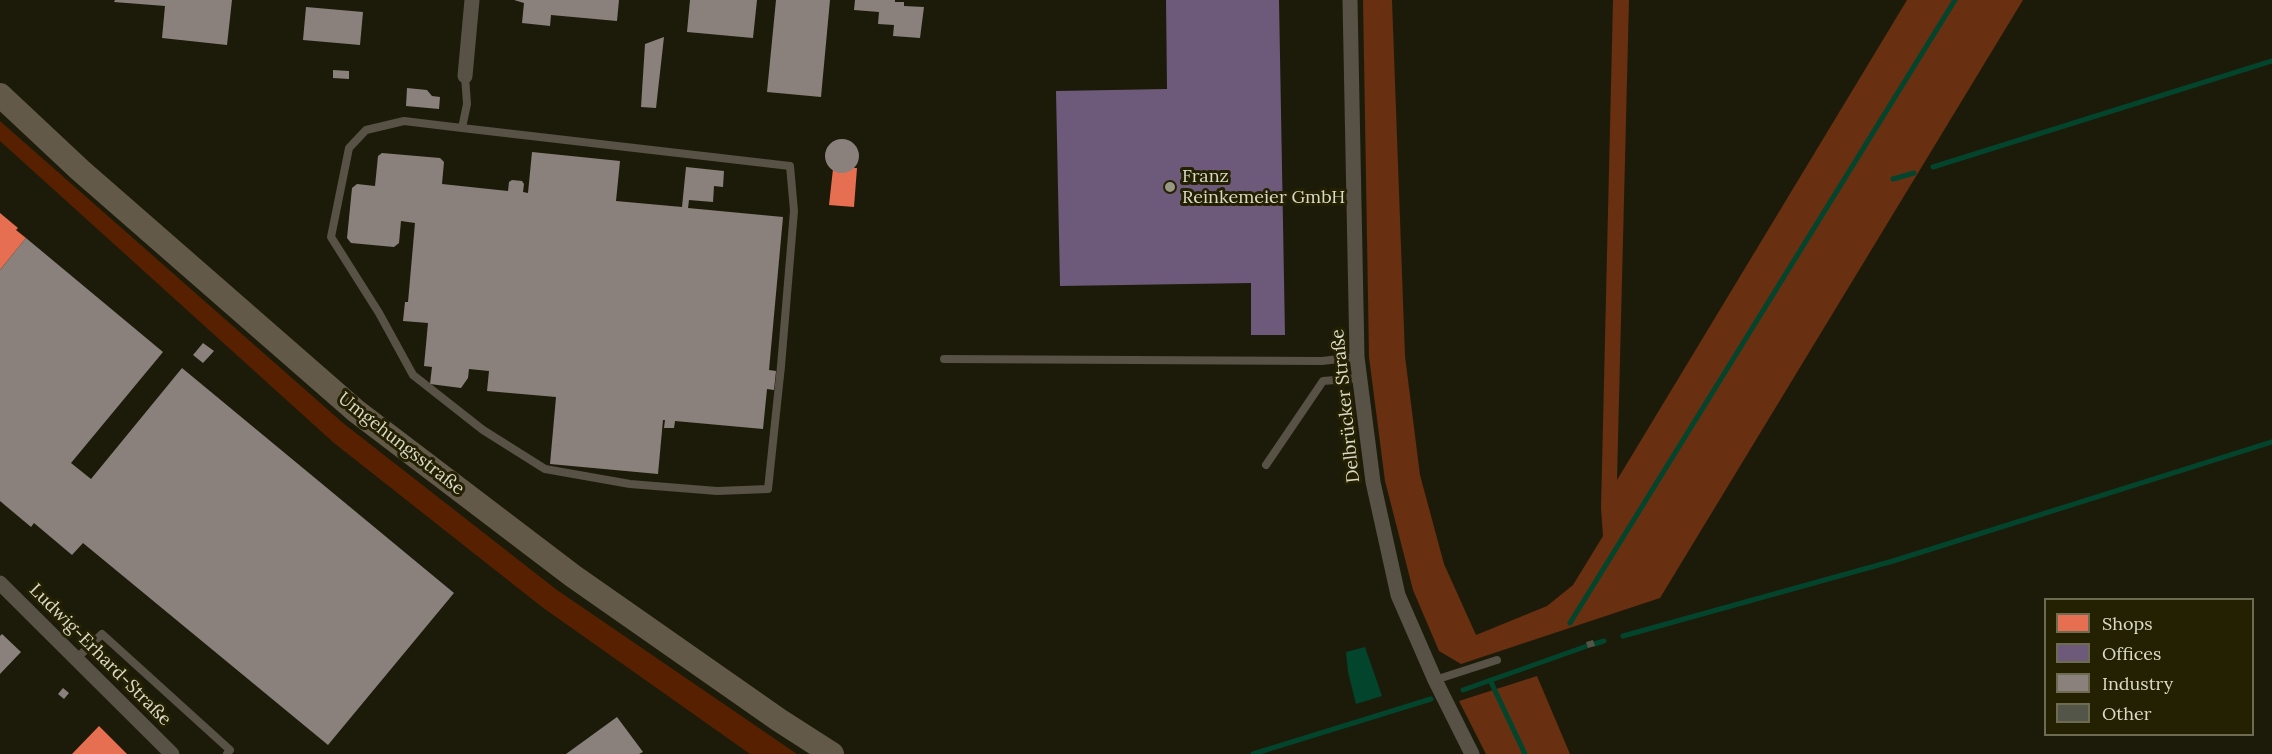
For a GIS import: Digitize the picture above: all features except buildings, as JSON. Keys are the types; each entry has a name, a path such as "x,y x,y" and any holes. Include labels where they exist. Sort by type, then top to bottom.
{"main road":[{"name":"Umgehungsstraße","path":"0,95 80,170 356,411 573,576 779,720 832,754"}],"street":[{"path":"465,76 472,0"},
{"name":"Delbrücker Straße","path":"1350,0 1357,357 1373,482 1398,595 1435,681 1472,754"},
{"name":"Ludwig-Erhard-Straße","path":"0,583 172,754"}],"lane":[{"path":"462,128 467,104 465,76"},
{"path":"404,121 462,128 790,166 794,211 768,489 717,490 630,484 545,469 483,430 413,375 379,313 331,237 349,148 366,130 404,121"},
{"path":"944,359 1322,361 1357,357"},
{"path":"1266,465 1323,381 1360,378"},
{"path":"76,659 102,634 230,750 227,754"},
{"path":"1435,681 1497,660"}],"shaded area":[{"path":"1363,0 1392,0 1405,356 1420,475 1444,564 1476,635 1547,606 1573,585 1603,536 1601,508 1613,0 1629,0 1617,480 1907,0 2023,0 1660,598 1461,664 1439,651 1413,590 1385,481 1369,357"},
{"path":"0,121 343,423 557,590 797,754 750,754 542,607 334,443 0,141"},
{"path":"1365,647 1382,696 1356,704 1348,672 1346,652"},
{"path":"1537,676 1570,754 1486,754 1459,701"}],"waterway":[{"path":"1570,623 1955,0"},
{"path":"1933,167 2272,61"},
{"path":"1893,179 1914,173"},
{"path":"1623,636 1893,561 2272,442"},
{"path":"1594,644 1604,641"},
{"path":"1463,690 1587,646"},
{"path":"1490,680 1525,754"},
{"path":"1253,754 1431,699"}],"place":[{"name":"Franz Reinkemeier GmbH","path":"1170,187"}]}
